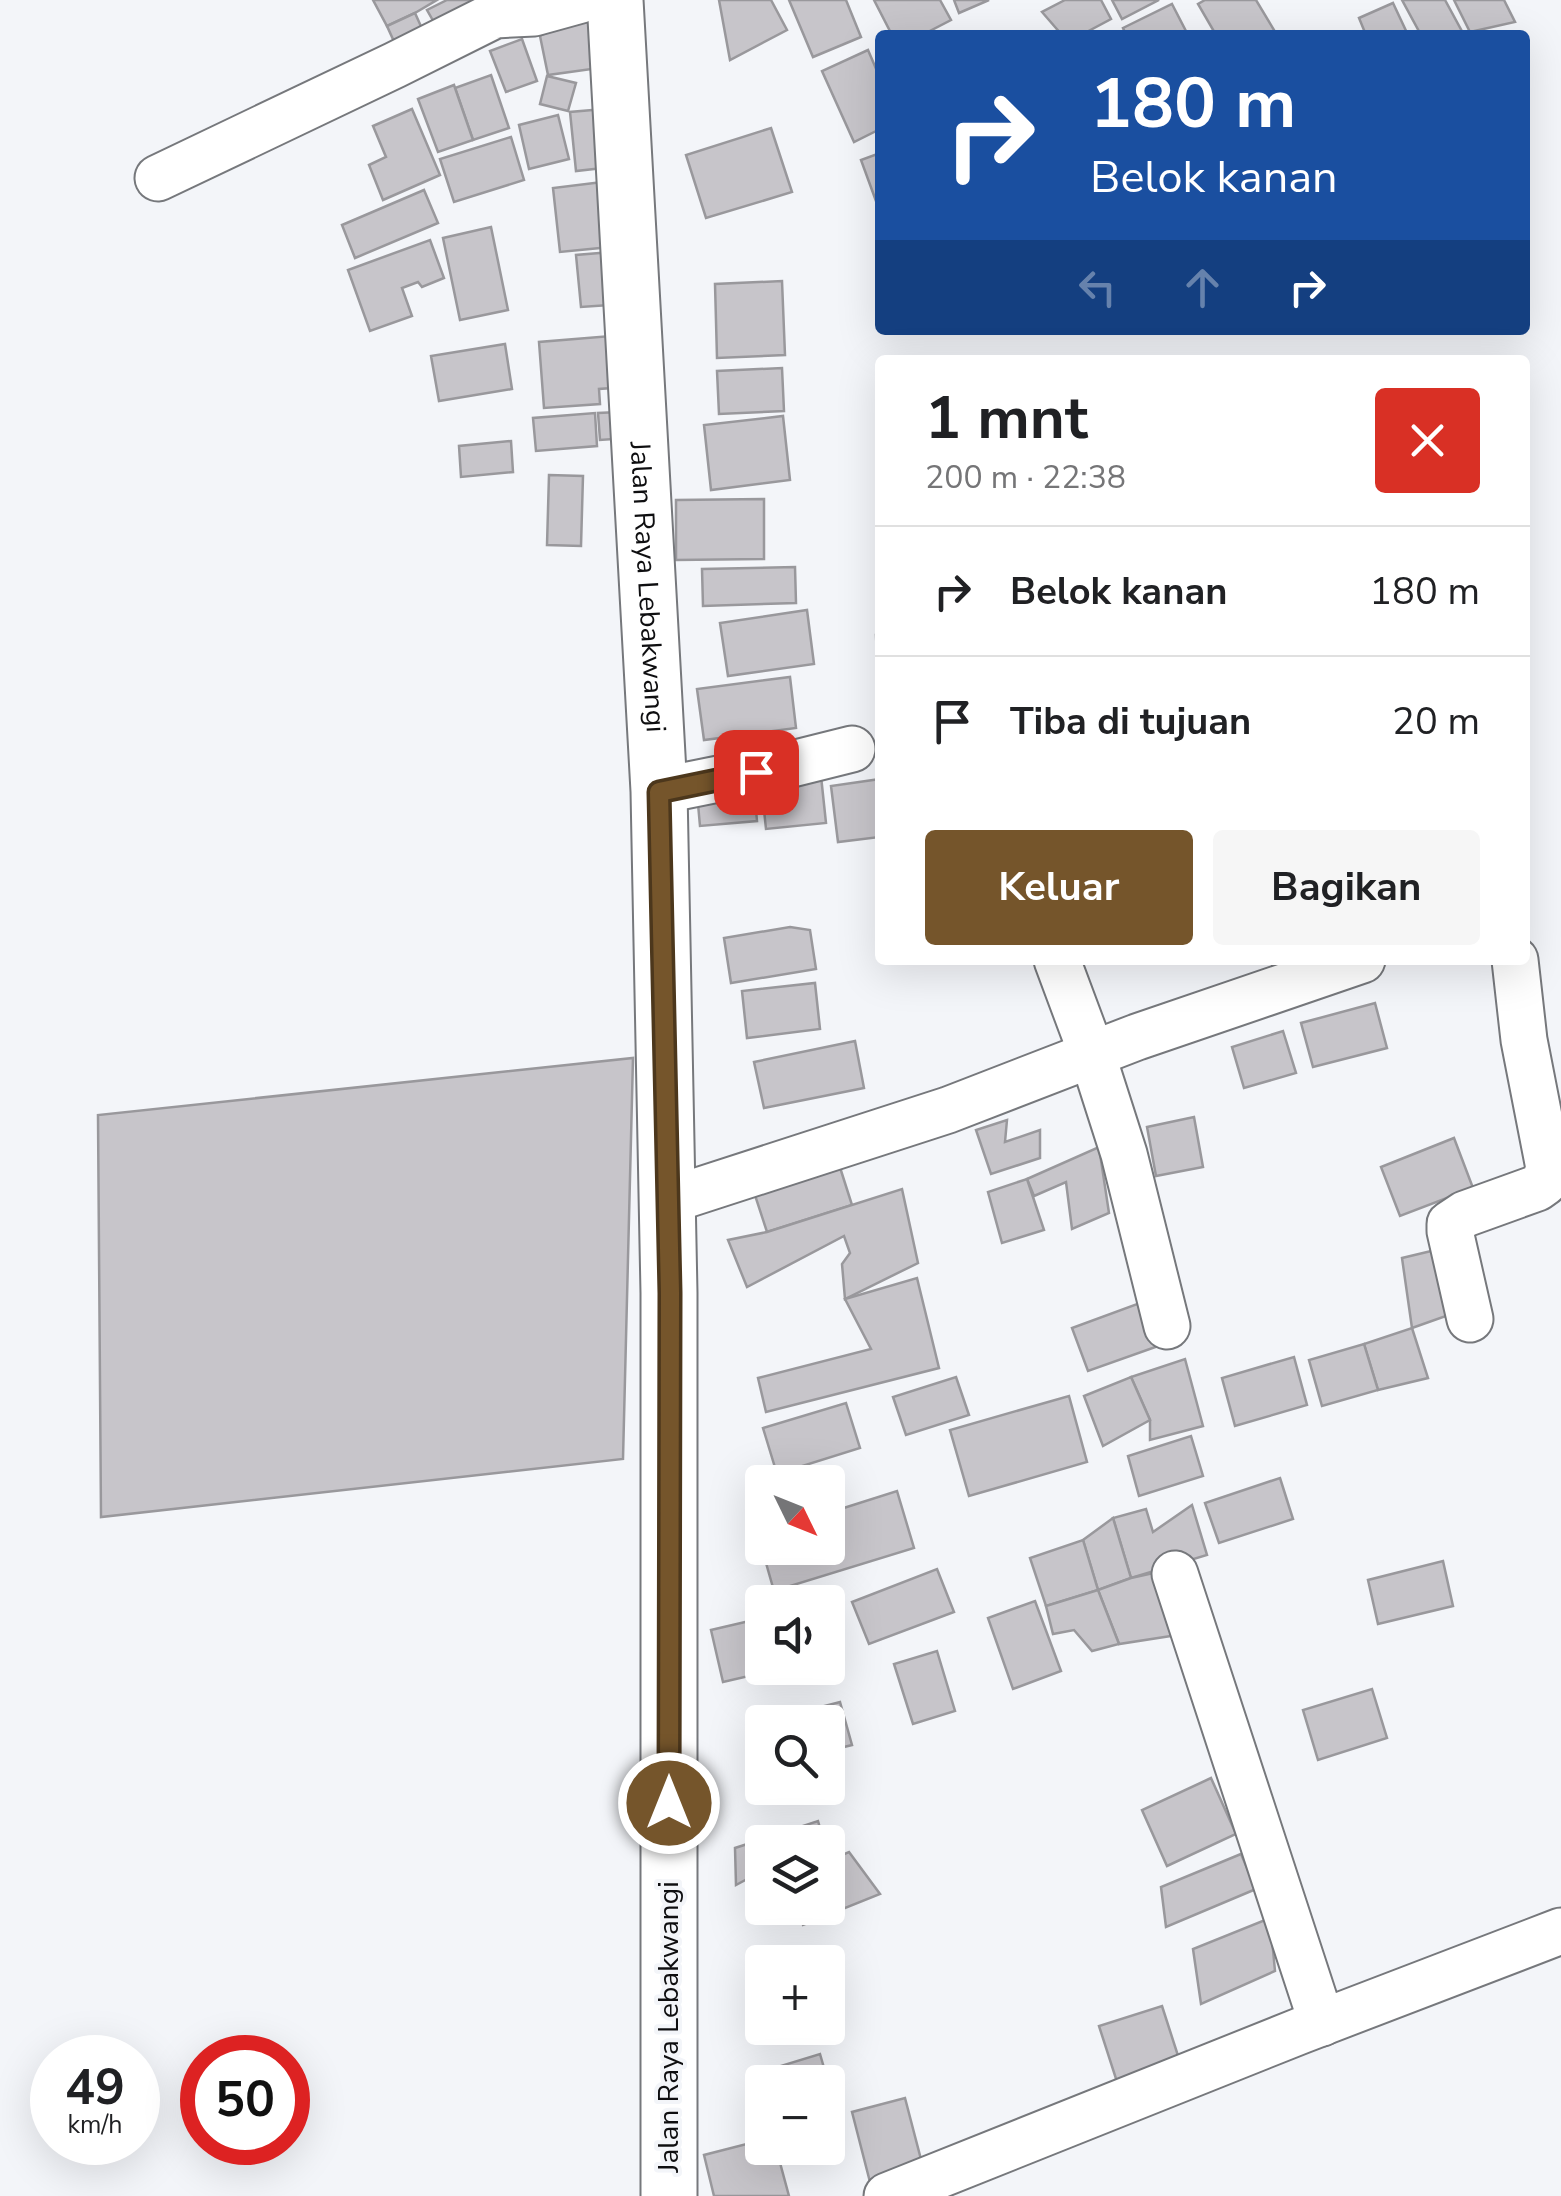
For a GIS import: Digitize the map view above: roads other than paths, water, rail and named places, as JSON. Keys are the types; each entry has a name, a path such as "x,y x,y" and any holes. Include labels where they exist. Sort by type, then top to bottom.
{"main road":[{"name":"Jalan Raya Lebakwangi","path":"615,0 659,792 670,1293 669,2196"}],"street":[{"path":"158,178 495,15 534,13 581,0"},
{"path":"659,792 852,749"},
{"path":"1059,965 1124,1154 1167,1326"},
{"path":"668,1201 948,1110 1092,1054 1348,965"},
{"path":"1470,1319 1450,1224 1464,1214 1537,1188 1544,1184 1550,1168 1524,1040 1516,965"},
{"path":"1175,1574 1322,2023"},
{"path":"887,2196 1561,1931"}]}
